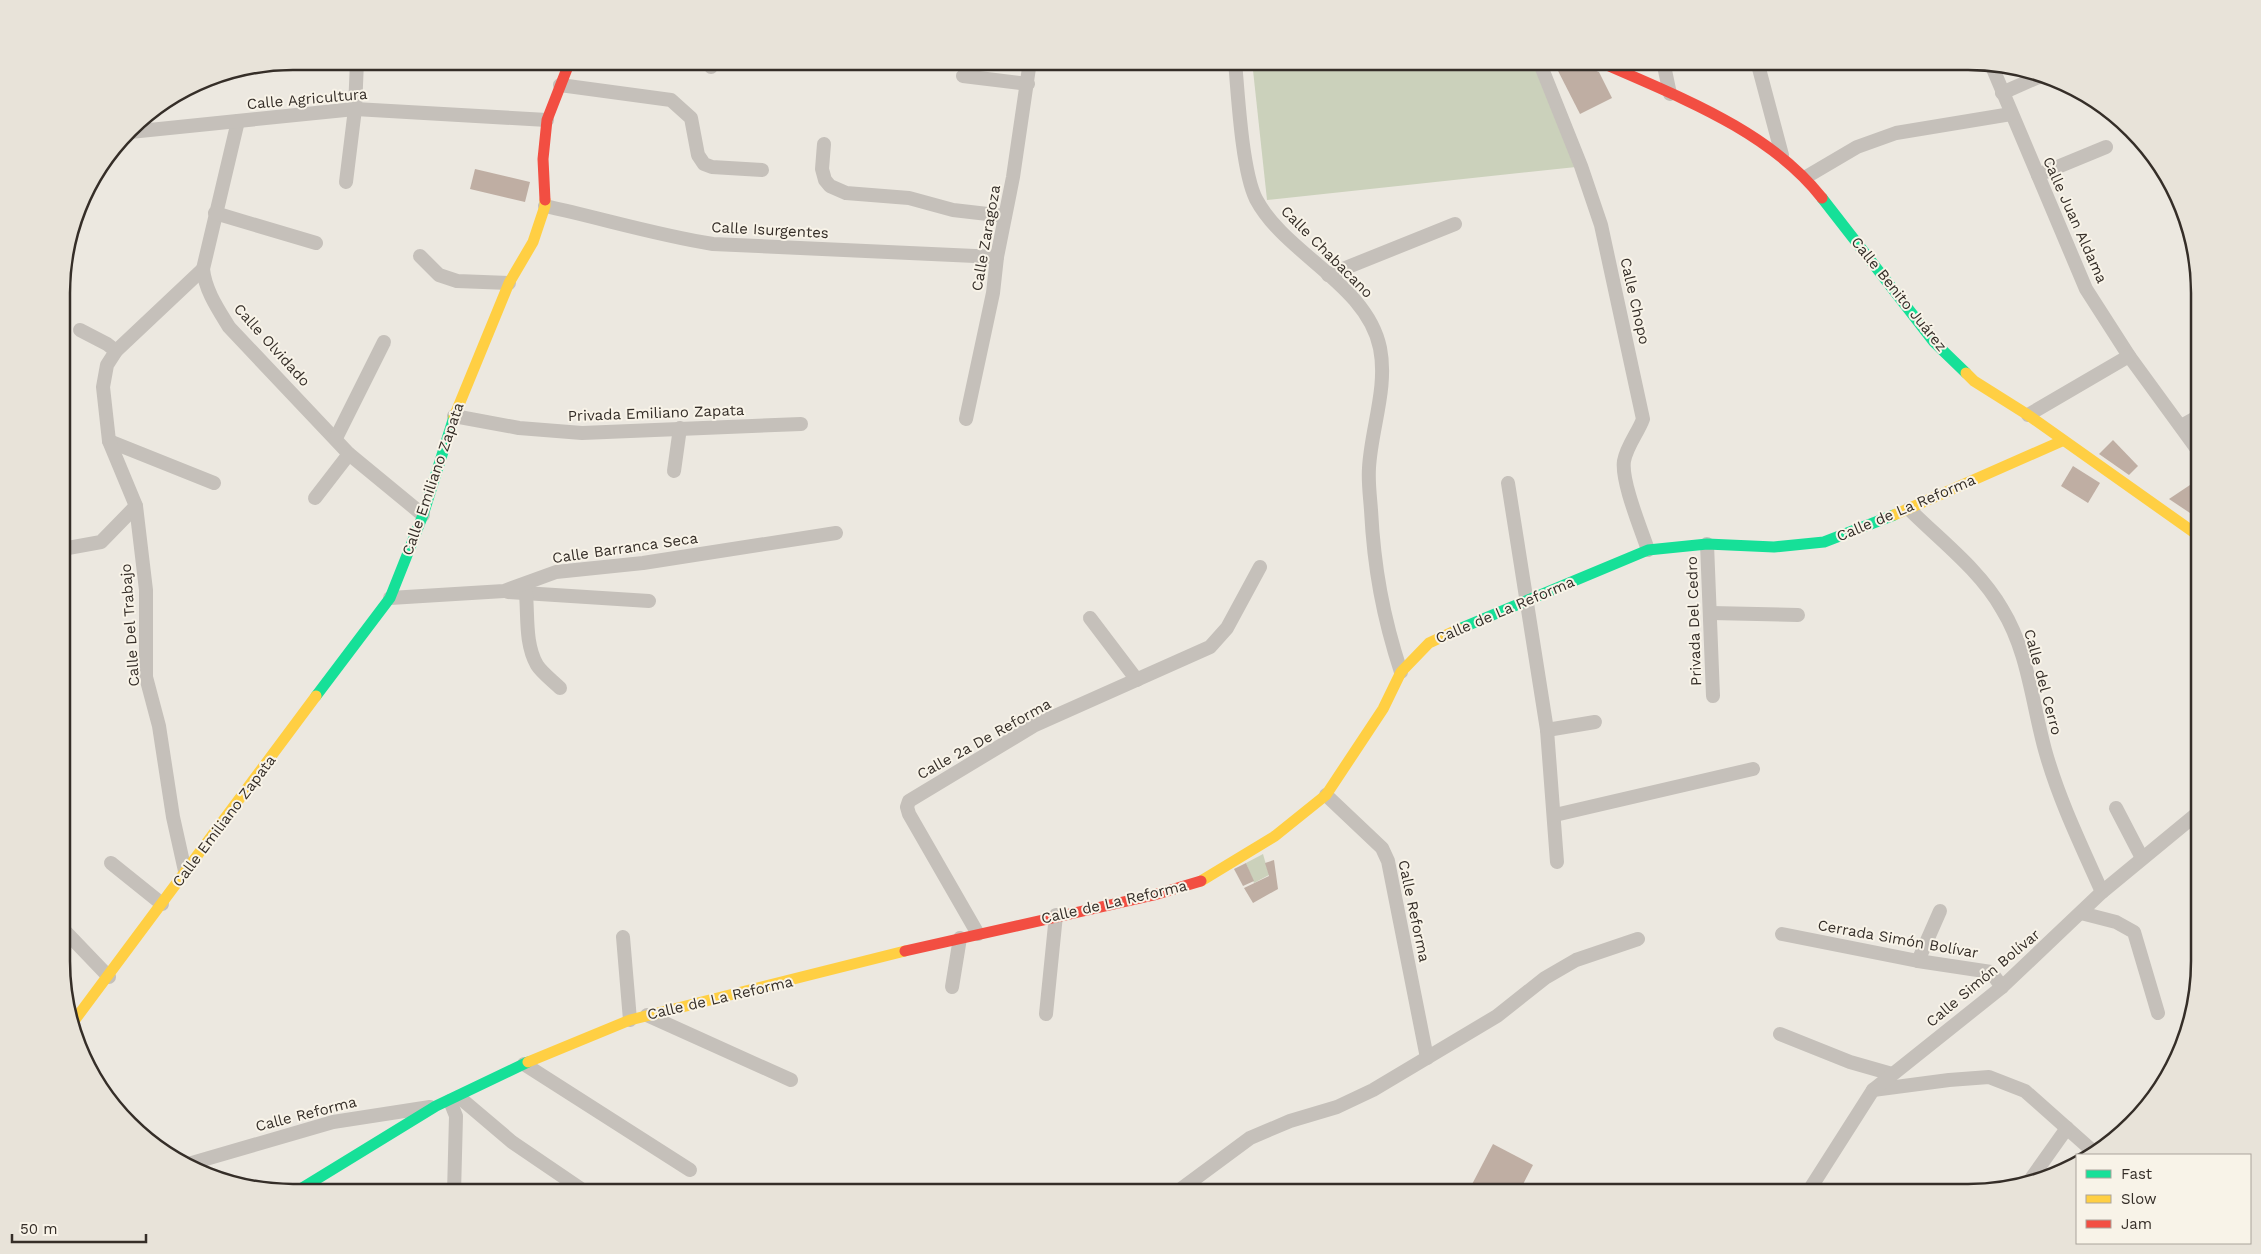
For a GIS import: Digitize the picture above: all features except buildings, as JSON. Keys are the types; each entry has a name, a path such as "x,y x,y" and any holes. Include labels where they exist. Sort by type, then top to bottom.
{"street":[{"path":"346,182 355,109 357,70"},
{"name":"Calle Emiliano Zapata","path":"77,1017 109,977 390,598 424,515 454,416 509,283 533,242 545,206 542,159 547,120 566,70"},
{"name":"Calle Zaragoza","path":"966,419 993,293 997,257 1029,70"},
{"name":"Calle Chabacano","path":"1236,70 1247,170 1256,198 1271,221 1359,306 1374,328 1380,348 1382,374 1368,469 1373,550 1379,596 1401,672"},
{"name":"Calle Chopo","path":"1543,70 1581,166 1601,225 1624,321 1643,418 1639,430 1629,446 1624,462 1626,480 1648,550"},
{"name":"Calle Benito Juárez","path":"1618,70 1670,94 1782,155 1806,177 1934,342 1974,381 2028,415 2062,441 2191,530"},
{"path":"1665,70 1670,94"},
{"path":"1759,70 1782,155"},
{"name":"Calle Juan Aldama","path":"1994,72 2086,289 2129,356 2191,440"},
{"path":"963,76 1028,84"},
{"path":"2002,93 2032,80"},
{"path":"560,85 672,100 691,118 698,155 704,164 712,167 762,170"},
{"name":"Calle Agricultura","path":"143,128 238,121 355,109 547,120"},
{"path":"1806,177 1857,147 1896,133 2011,114"},
{"path":"202,269 238,121"},
{"path":"824,144 822,169 825,180 830,186 846,193 909,198 953,210 1005,216"},
{"path":"2038,175 2106,147"},
{"name":"Calle Isurgentes","path":"545,206 617,222 668,237 713,244 997,257"},
{"path":"215,213 316,242"},
{"path":"1328,275 1455,224"},
{"path":"420,256 439,275 457,281 509,283"},
{"name":"Calle Del Trabajo","path":"185,872 159,726 146,677 146,590 136,506 109,440 103,387 107,365 116,351 202,269"},
{"name":"Calle Olvidado","path":"202,269 208,288 229,327 336,438 349,454 424,515"},
{"path":"80,330 107,344 116,351"},
{"path":"336,438 384,342"},
{"path":"2028,415 2129,356"},
{"name":"Privada Emiliano Zapata","path":"454,416 518,428 582,433 801,424"},
{"path":"2181,426 2191,420"},
{"path":"674,471 680,428"},
{"path":"109,440 214,483"},
{"name":"Calle de La Reforma","path":"436,1106 524,1064 646,1015 788,982 960,938 1154,895 1205,880 1275,836 1326,795 1382,709 1401,672 1428,643 1482,617 1648,550 1707,544 1774,547 1824,542 1909,509 2062,441"},
{"path":"314,498 349,454"},
{"path":"1508,483 1547,730 1555,815 1557,862"},
{"path":"70,548 101,542 136,506"},
{"name":"Calle del Cerro","path":"1909,509 1980,578 2002,608 2018,639 2045,751 2064,809 2102,892"},
{"name":"Calle Barranca Seca","path":"390,598 504,591 556,572 643,563 836,533"},
{"name":"Privada Del Cedro","path":"1707,544 1713,696"},
{"name":"Calle 2a De Reforma","path":"978,934 909,814 907,807 909,801 1035,725 1198,654 1218,640 1260,566"},
{"path":"504,591 649,601"},
{"path":"526,594 529,641 532,653 538,666 560,688"},
{"path":"1711,613 1798,615"},
{"path":"1090,618 1137,680"},
{"path":"1547,730 1595,722"},
{"path":"1555,815 1753,769"},
{"name":"Calle Reforma","path":"1326,795 1382,848 1388,861 1427,1058"},
{"path":"2116,808 2142,858"},
{"name":"Calle Simón Bolívar","path":"1813,1184 1873,1090 2002,987 2102,892 2191,818"},
{"path":"111,863 162,904"},
{"path":"1918,961 1940,911"},
{"path":"2081,912 2116,922 2134,932 2158,1013"},
{"path":"1046,1014 1056,916"},
{"name":"Cerrada Simón Bolívar","path":"1782,934 1918,961 1990,972 2002,987"},
{"path":"70,936 109,977"},
{"path":"623,937 630,1020"},
{"path":"952,987 960,938"},
{"path":"1189,1184 1250,1138 1290,1121 1337,1108 1427,1058 1497,1016 1545,978 1576,960 1638,939"},
{"path":"646,1015 790,1080"},
{"path":"1780,1034 1850,1062 1892,1074"},
{"path":"524,1064 690,1170"},
{"path":"1873,1090 1948,1080 1989,1077 2025,1091 2089,1148"},
{"path":"454,1099 512,1142 575,1184"},
{"path":"454,1099 456,1116 454,1184"},
{"path":"309,1184 436,1106"},
{"name":"Calle Reforma","path":"196,1162 334,1122 436,1106"},
{"path":"2035,1174 2067,1128"},
{"path":"1822,1170 1822,1184"}],"green space":[{"path":"1253,70 1538,70 1576,167 1267,200"},
{"path":"1263,854 1269,875 1254,883 1246,863"}],"traffic: fast":[{"path":"1822,198 1934,342 1966,373"},
{"path":"316,696 390,598 423,515 454,417"},
{"path":"1459,629 1648,550 1707,544 1774,547 1824,542 1894,515"},
{"path":"309,1184 436,1106 528,1062"}],"traffic: slow":[{"path":"454,417 509,283 533,242 545,206 545,200"},
{"path":"1966,373 1974,381 2028,415 2191,530"},
{"path":"1894,515 2062,441"},
{"path":"1201,881 1275,836 1326,795 1383,709 1401,672 1429,643 1459,629"},
{"path":"77,1017 316,696"},
{"path":"528,1062 630,1020 905,951"}],"traffic: jam":[{"path":"545,200 543,159 547,120 566,70"},
{"path":"1619,70 1689,102 1748,134 1775,152 1800,174 1822,198"},
{"path":"905,951 1154,895 1201,881"}]}
